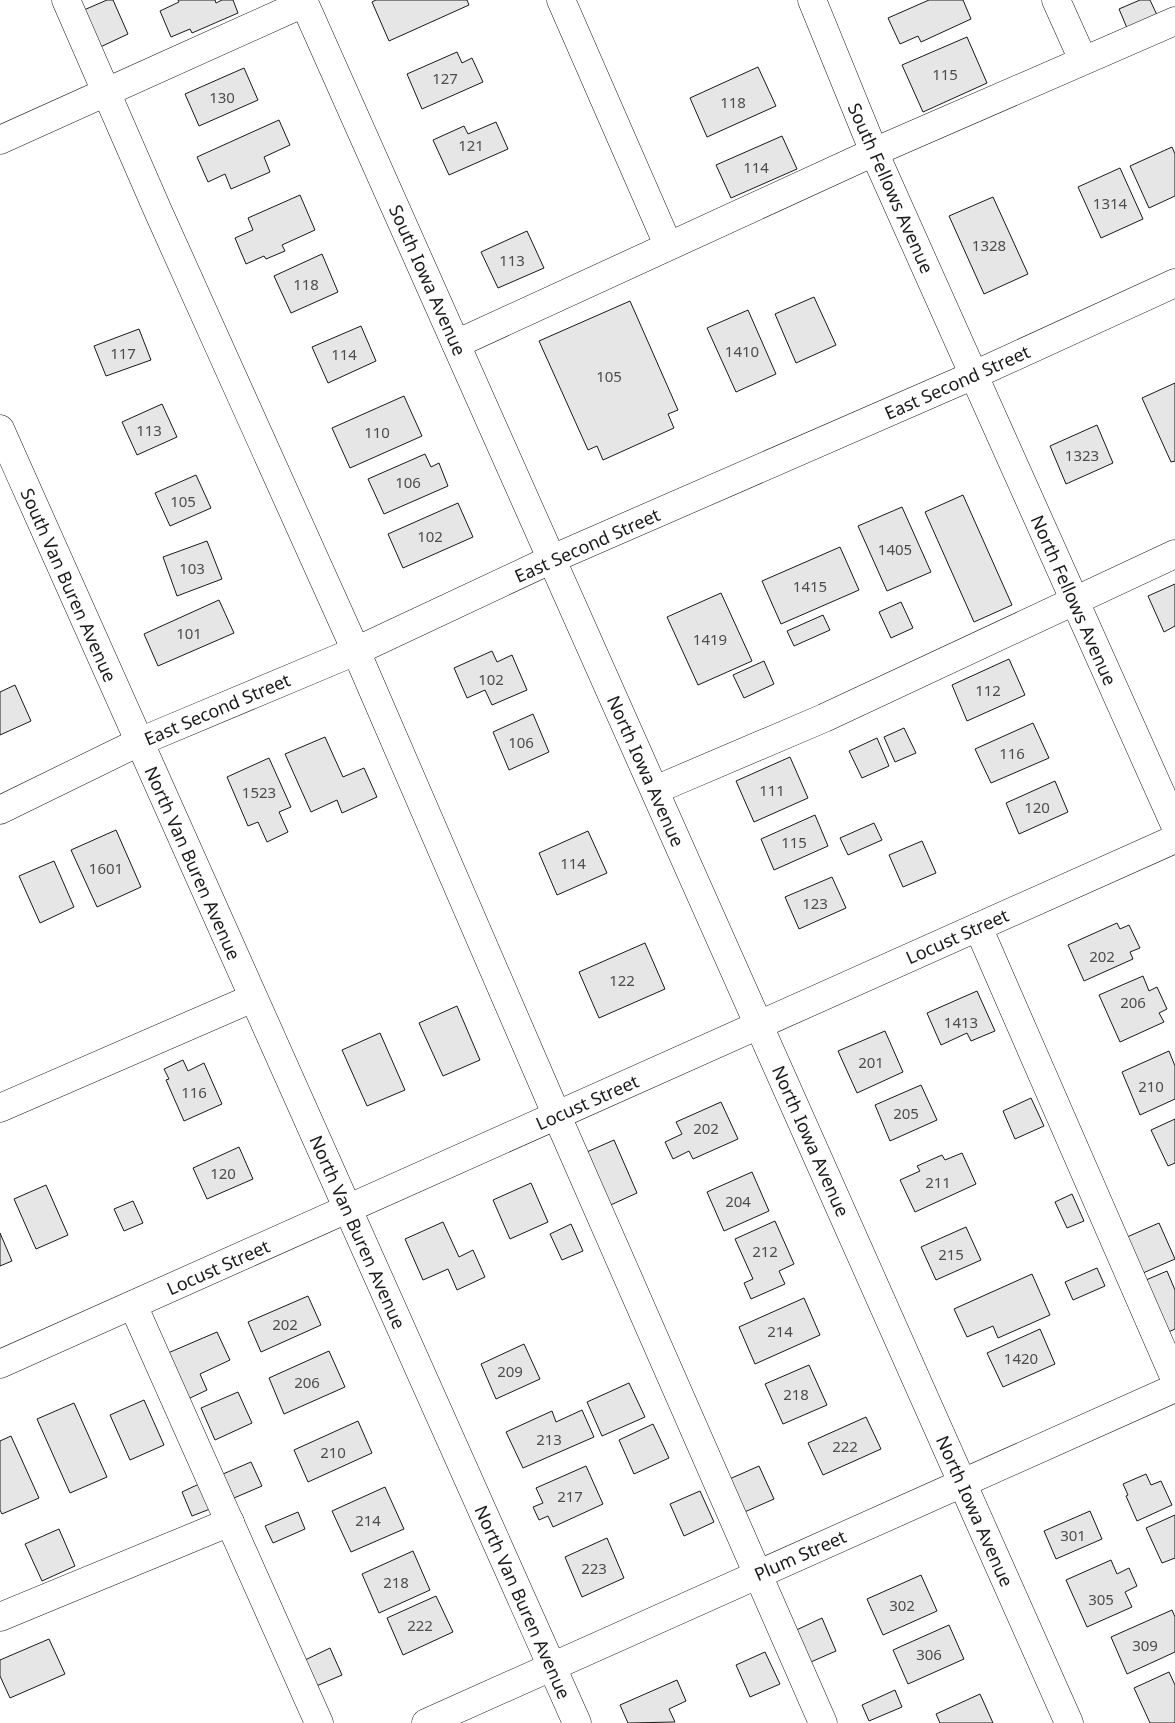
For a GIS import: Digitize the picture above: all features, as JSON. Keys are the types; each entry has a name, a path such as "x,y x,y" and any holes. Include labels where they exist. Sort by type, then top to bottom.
{"street":[{"path":"66,0 356,651 556,1116 823,1723"},
{"path":"561,0 668,246"},
{"name":"South Fellows Avenue","path":"812,0 874,152 974,375"},
{"path":"1056,0 1082,60"},
{"path":"0,140 304,1"},
{"name":"South Iowa Avenue","path":"304,1 552,559"},
{"path":"456,344 874,152 1175,21"},
{"name":"East Second Street","path":"0,810 138,742 356,651 552,559 974,375 1175,283"},
{"name":"North Fellows Avenue","path":"974,375 1175,825"},
{"name":"South Van Buren Avenue","path":"0,429 138,742"},
{"path":"655,790 824,718 1175,554"},
{"name":"North Iowa Avenue","path":"552,559 1069,1723"},
{"name":"North Van Buren Avenue","path":"138,742 577,1723"},
{"name":"Locust Street","path":"0,1364 1175,839"},
{"path":"978,927 1175,1379"},
{"path":"0,1108 253,998"},
{"path":"133,1305 319,1723"},
{"name":"Plum Street","path":"426,1723 1175,1388"},
{"path":"0,1617 230,1522"}],"building":[{"path":"107,0 113,0 128,34 94,50 77,13"},
{"path":"178,0 215,0 216,3 222,0 233,0 238,13 192,33 190,29 171,37 160,11 179,2"},
{"path":"376,0 467,0 469,5 389,41 372,2"},
{"path":"929,0 963,0 971,19 921,42 918,36 900,44 888,18"},
{"path":"1140,0 1150,0 1157,15 1127,28 1119,9"},
{"path":"967,37 987,83 923,112 902,65"},
{"path":"457,52 462,63 472,58 483,82 422,109 407,74"},
{"path":"758,67 776,106 707,137 690,98"},
{"path":"244,68 258,100 199,126 185,94"},
{"path":"279,120 290,145 264,157 270,172 231,189 225,174 208,182 197,157"},
{"path":"496,122 508,149 449,175 433,140 464,126 468,134"},
{"path":"782,136 797,169 731,198 716,165"},
{"path":"1172,147 1175,154 1175,196 1149,208 1130,166"},
{"path":"1120,168 1143,219 1101,238 1078,187"},
{"path":"300,195 315,230 282,245 285,251 266,259 264,256 246,264 235,238 253,230 248,218"},
{"path":"993,197 1028,274 984,294 949,216"},
{"path":"527,231 544,268 498,288 481,252"},
{"path":"322,254 338,292 291,313 274,276"},
{"path":"814,297 836,345 796,363 775,314"},
{"path":"630,301 678,410 668,414 674,428 603,460 597,446 588,450 539,341"},
{"path":"748,310 776,374 736,392 707,328"},
{"path":"361,326 376,361 328,383 312,347"},
{"path":"139,329 151,360 106,376 94,346"},
{"path":"1175,383 1175,461 1171,462 1142,398"},
{"path":"404,396 422,436 350,468 332,428"},
{"path":"162,404 177,437 137,455 122,422"},
{"path":"1097,425 1113,463 1066,484 1050,446"},
{"path":"425,454 431,467 439,463 448,486 384,514 368,479"},
{"path":"196,475 211,508 170,526 155,493"},
{"path":"963,495 1012,605 974,622 925,512"},
{"path":"458,503 473,537 403,568 388,534"},
{"path":"902,507 931,572 887,591 858,526"},
{"path":"207,541 222,579 177,596 163,557"},
{"path":"840,547 859,590 781,624 762,581"},
{"path":"1175,584 1175,626 1164,632 1148,596"},
{"path":"721,593 752,661 698,685 667,617"},
{"path":"219,600 234,633 158,666 144,634"},
{"path":"901,602 913,628 891,638 879,612"},
{"path":"823,615 830,630 794,646 787,631"},
{"path":"492,651 497,662 512,655 527,690 492,705 485,690 467,698 454,668"},
{"path":"1009,659 1025,695 967,721 952,685"},
{"path":"764,661 774,684 744,698 733,675"},
{"path":"15,685 31,721 0,735 0,692"},
{"path":"533,714 549,752 509,770 493,732"},
{"path":"1033,723 1049,758 991,783 975,749"},
{"path":"904,728 916,753 895,762 884,737"},
{"path":"325,737 343,777 364,768 377,797 342,813 337,800 311,812 285,754"},
{"path":"877,738 889,766 862,778 849,751"},
{"path":"790,757 808,798 754,822 736,781"},
{"path":"269,758 291,807 279,812 288,832 267,842 258,822 248,826 227,777"},
{"path":"1055,781 1068,812 1019,834 1006,803"},
{"path":"815,815 828,846 774,870 761,839"},
{"path":"874,823 882,840 848,855 840,838"},
{"path":"116,830 141,887 97,907 71,850"},
{"path":"588,831 607,873 557,895 539,853"},
{"path":"922,841 936,873 903,887 889,855"},
{"path":"54,861 74,907 40,923 19,876"},
{"path":"832,877 846,908 799,929 785,897"},
{"path":"1117,923 1120,929 1129,925 1140,948 1130,952 1133,959 1084,981 1068,945"},
{"path":"645,943 665,989 599,1018 579,972"},
{"path":"1143,976 1149,991 1157,987 1167,1009 1159,1013 1164,1022 1120,1042 1099,995"},
{"path":"977,991 995,1031 971,1041 967,1033 941,1045 927,1013"},
{"path":"457,1006 480,1060 443,1076 419,1023"},
{"path":"885,1031 903,1072 857,1093 838,1051"},
{"path":"380,1033 405,1090 367,1106 342,1050"},
{"path":"1169,1051 1175,1066 1175,1099 1140,1115 1122,1072"},
{"path":"183,1060 188,1071 204,1063 222,1104 184,1121 166,1080 169,1079 164,1069"},
{"path":"921,1085 937,1120 890,1141 875,1105"},
{"path":"1031,1098 1044,1126 1015,1139 1003,1111"},
{"path":"721,1102 738,1139 693,1159 689,1151 673,1159 665,1142 682,1134 676,1122"},
{"path":"1175,1119 1175,1163 1168,1166 1151,1130"},
{"path":"614,1140 637,1193 604,1208 580,1155"},
{"path":"239,1147 253,1179 207,1199 193,1168"},
{"path":"962,1153 976,1184 915,1212 900,1180 920,1171 917,1166 942,1155 945,1160"},
{"path":"752,1172 769,1211 724,1231 707,1192"},
{"path":"531,1183 548,1222 510,1239 493,1200"},
{"path":"46,1185 68,1235 36,1249 14,1199"},
{"path":"1072,1194 1084,1221 1067,1228 1055,1202"},
{"path":"133,1201 143,1223 124,1231 114,1209"},
{"path":"775,1221 794,1264 779,1271 785,1284 751,1299 744,1283 753,1279 735,1239"},
{"path":"443,1222 459,1257 473,1250 485,1277 457,1290 448,1269 423,1280 405,1239"},
{"path":"1159,1223 1175,1259 1143,1273 1127,1237"},
{"path":"571,1224 583,1251 562,1260 550,1234"},
{"path":"966,1227 981,1260 936,1280 921,1247"},
{"path":"0,1233 12,1261 0,1266"},
{"path":"1097,1268 1105,1286 1073,1300 1065,1282"},
{"path":"1167,1271 1175,1290 1175,1329 1162,1335 1139,1283"},
{"path":"1032,1274 1050,1315 998,1338 993,1326 967,1337 954,1309"},
{"path":"308,1296 321,1325 261,1352 248,1322"},
{"path":"804,1298 820,1335 755,1364 739,1327"},
{"path":"1040,1329 1055,1364 1003,1387 987,1353"},
{"path":"217,1332 230,1360 200,1374 207,1390 188,1399 168,1353"},
{"path":"524,1344 540,1379 496,1399 481,1364"},
{"path":"329,1351 345,1387 284,1414 269,1378"},
{"path":"809,1365 827,1405 783,1424 765,1384"},
{"path":"629,1383 645,1417 602,1436 587,1402"},
{"path":"238,1392 252,1423 215,1440 201,1408"},
{"path":"144,1400 164,1445 130,1460 110,1415"},
{"path":"74,1403 107,1477 70,1493 37,1419"},
{"path":"582,1410 594,1437 523,1468 506,1432 552,1411 556,1422"},
{"path":"866,1417 881,1449 823,1475 808,1443"},
{"path":"358,1421 372,1453 308,1482 294,1450"},
{"path":"653,1424 669,1458 634,1474 619,1440"},
{"path":"11,1436 39,1498 2,1514 0,1510 0,1441"},
{"path":"251,1462 262,1486 234,1498 223,1474"},
{"path":"586,1466 603,1504 553,1527 548,1516 539,1520 533,1507 543,1503 536,1488"},
{"path":"759,1466 774,1499 740,1514 725,1481"},
{"path":"1146,1474 1151,1485 1161,1481 1172,1505 1137,1521 1123,1484"},
{"path":"199,1484 210,1509 192,1516 182,1492"},
{"path":"385,1487 404,1529 351,1552 332,1511"},
{"path":"700,1491 714,1522 684,1536 670,1504"},
{"path":"1090,1511 1102,1539 1056,1559 1044,1531"},
{"path":"298,1512 305,1529 273,1543 265,1526"},
{"path":"1175,1515 1175,1558 1162,1563 1146,1528"},
{"path":"59,1529 75,1566 42,1581 25,1544"},
{"path":"607,1538 624,1578 582,1597 565,1557"},
{"path":"413,1551 430,1590 379,1613 362,1574"},
{"path":"1111,1560 1117,1574 1129,1568 1137,1586 1125,1592 1132,1607 1087,1627 1066,1580"},
{"path":"921,1575 937,1611 883,1635 867,1599"},
{"path":"436,1596 453,1632 403,1655 387,1618"},
{"path":"1172,1610 1175,1617 1175,1652 1127,1674 1111,1637"},
{"path":"822,1618 836,1651 804,1665 790,1633"},
{"path":"949,1625 964,1659 908,1684 893,1650"},
{"path":"49,1639 65,1674 10,1698 0,1676 0,1660"},
{"path":"330,1648 342,1675 314,1687 303,1661"},
{"path":"765,1652 780,1684 750,1697 736,1665"},
{"path":"1169,1672 1175,1685 1175,1723 1150,1723 1134,1688"},
{"path":"677,1680 686,1701 669,1709 675,1722 628,1723 620,1705"},
{"path":"895,1690 902,1707 869,1721 862,1705"},
{"path":"980,1694 993,1723 940,1723 936,1714"}]}
